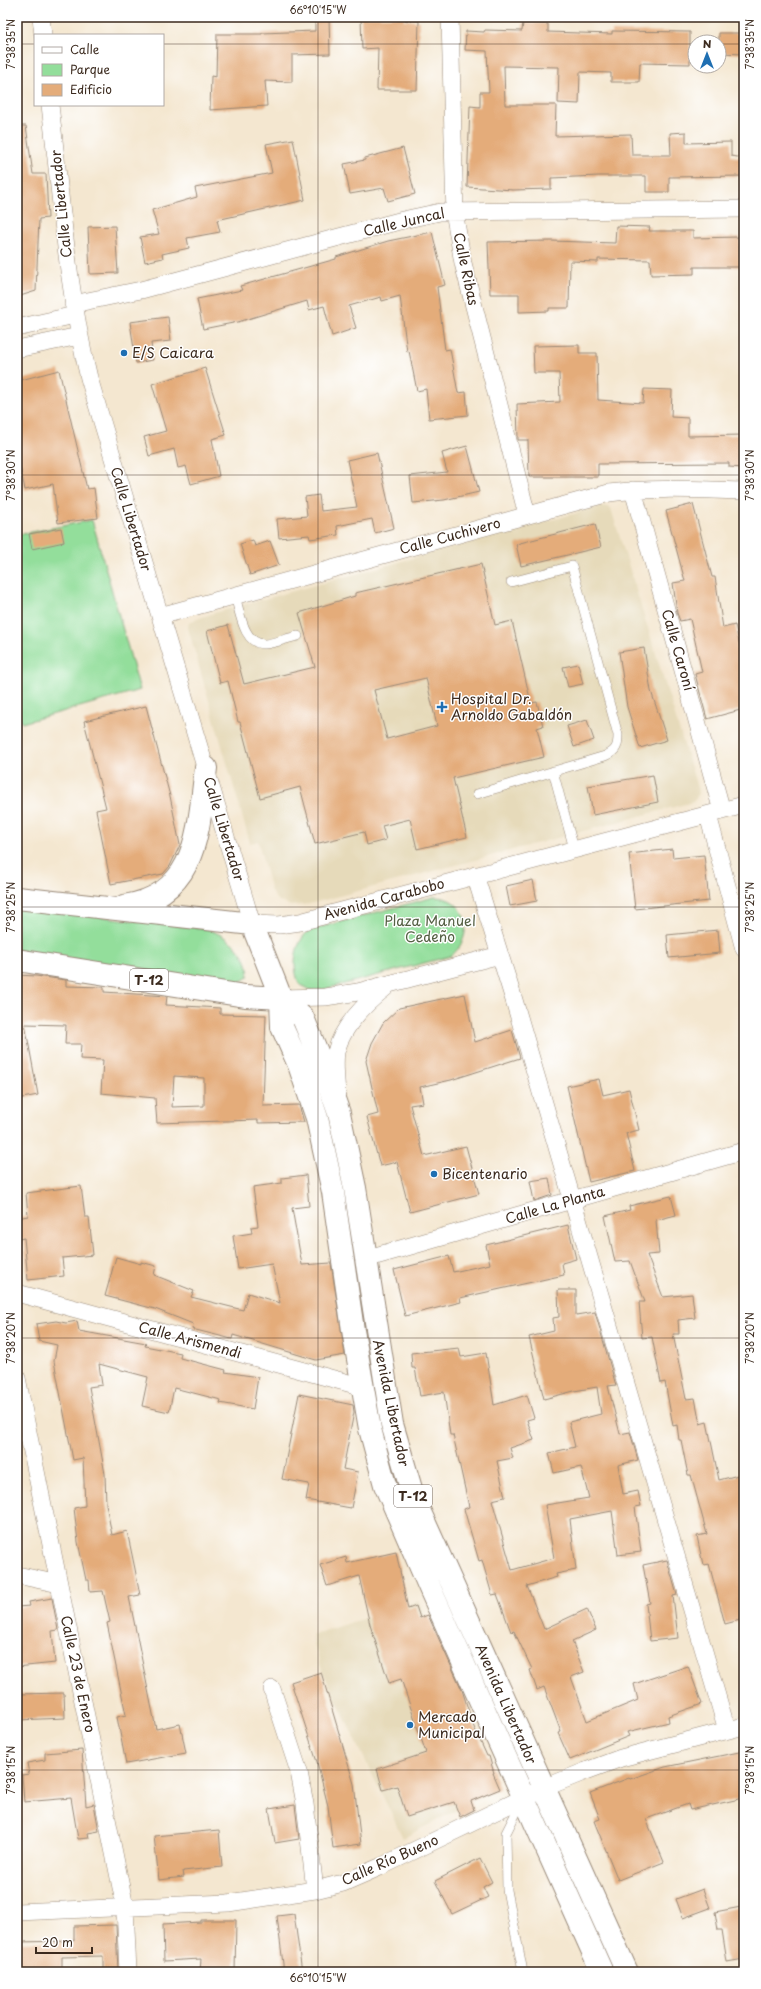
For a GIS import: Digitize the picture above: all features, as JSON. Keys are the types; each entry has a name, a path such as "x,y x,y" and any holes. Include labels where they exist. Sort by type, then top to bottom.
{"highway":[{"path":"109,908 146,901 160,893 182,873 189,861 195,845 206,768"},
{"name":"Avenida Carabobo","path":"17,898 252,924"},
{"name":"Avenida Libertador","path":"252,924 281,998 282,1027 310,1097 324,1149 363,1387 374,1444 394,1507 602,1972"},
{"name":"T-12","path":"17,960 245,996 281,998"},
{"name":"Avenida Libertador","path":"281,998 303,1018 320,1057 339,1113 354,1188 392,1424 414,1499 627,1972"}],"street":[{"path":"43,34 45,17"},
{"name":"Calle Ribas","path":"450,17 455,211 457,236 527,515"},
{"name":"Calle Libertador","path":"50,106 74,309 79,336 160,616 252,924"},
{"name":"Calle Juncal","path":"17,328 74,309 141,290 403,220 455,211 744,209"},
{"path":"17,349 79,336"},
{"name":"Calle Cuchivero","path":"160,616 609,493 633,490 744,491"},
{"name":"Calle Caroní","path":"633,490 715,813 744,948"},
{"name":"Avenida Carabobo","path":"252,924 280,925 300,922 744,805"},
{"path":"475,875 500,955 727,1730"},
{"path":"281,998 325,997 358,992 500,955"},
{"path":"339,1113 335,1068 336,1052 343,1036 356,1016 370,999 389,984"},
{"name":"Calle La Planta","path":"365,1259 744,1151"},
{"name":"Calle Arismendi","path":"17,1293 363,1387"},
{"name":"Calle 23 de Enero","path":"17,1378 125,1907 128,1972"},
{"path":"17,1575 59,1584"},
{"path":"272,1689 299,1772 305,1804 314,1890"},
{"name":"Calle Río Bueno","path":"17,1912 228,1903 314,1890 343,1883 382,1866 544,1788 621,1758 744,1726"}],"lane":[{"path":"477,794 553,772 613,752 618,744 618,734 572,566 511,582"},
{"path":"234,596 247,633 255,642 266,644 298,636"},
{"path":"553,772 574,849"},
{"path":"523,1798 506,1833 507,1890 523,1972"}],"shaded area":[{"name":"Hospital Dr. Arnoldo Gabaldón","path":"602,506 609,507 612,512 697,787 698,792 696,799 689,803 309,904 291,906 277,900 271,891 258,841 250,843 188,628 189,622 214,613"},
{"name":"Mercado Municipal","path":"419,1601 494,1777 492,1790 490,1793 403,1838 323,1673 312,1635"}],"green space":[{"path":"92,520 140,690 22,723 17,705 17,535"},
{"name":"Plaza Manuel Cedeño","path":"434,897 446,899 455,904 465,919 463,939 459,948 451,956 321,990 310,990 300,985 297,978 295,963 297,948 300,941 310,930"},
{"path":"17,907 207,929 222,936 242,953 248,969 248,977 238,983 200,979 17,950"}],"building":[{"path":"361,17 404,17 404,20 419,21 417,90 377,90 378,48 362,49"},
{"path":"329,18 330,54 292,55 292,82 265,81 267,106 210,110 211,76 216,77 217,34 262,34 315,31 315,19"},
{"path":"523,23 548,24 548,32 612,34 612,31 690,32 690,34 687,34 687,64 640,63 639,82 611,82 611,73 580,72 579,104 558,103 559,67 504,66 505,105 556,105 555,136 631,134 632,155 671,155 670,133 686,132 686,143 731,142 731,156 744,158 744,176 669,177 669,192 646,192 646,176 551,178 551,189 513,190 467,187 470,106 480,107 480,92 489,92 487,51 465,50 466,31 522,31"},
{"path":"744,33 744,54 727,53 727,34 719,34"},
{"path":"17,126 26,126 33,174 46,174 48,218 39,219 36,291 17,297"},
{"path":"293,139 305,200 217,220 220,232 187,238 189,248 162,254 163,258 145,262 140,237 159,234 152,210 197,197 195,188 272,173 266,144"},
{"path":"403,148 415,194 388,201 384,188 350,194 344,164 365,160 365,158"},
{"path":"115,226 118,273 90,274 88,227"},
{"path":"616,226 650,227 649,231 693,231 693,238 740,237 740,267 694,267 694,274 651,275 650,260 598,259 598,262 570,261 569,308 549,308 549,311 519,312 519,294 490,294 488,242 551,241 615,243"},
{"path":"432,232 445,285 437,287 445,350 450,349 458,393 466,392 468,415 429,419 426,389 417,391 409,351 407,352 400,296 382,301 381,297 349,306 356,328 332,336 324,306 309,310 307,301 238,322 203,329 197,299 242,290 240,286 336,259 336,257 388,241"},
{"path":"168,317 171,341 151,343 153,360 136,363 130,322"},
{"path":"579,345 579,353 597,353 598,400 643,403 644,389 672,390 671,417 688,418 688,436 744,435 744,468 729,467 729,463 598,464 598,477 529,477 528,440 518,440 517,404 560,402 559,373 534,373 533,346"},
{"path":"205,368 226,435 212,439 219,476 191,484 186,466 178,468 174,449 149,456 144,437 166,431 152,384"},
{"path":"59,370 87,489 94,488 98,518 58,523 53,484 25,490 17,452 17,381"},
{"path":"467,446 479,492 444,500 413,503 410,476 447,472 442,453"},
{"path":"377,453 394,528 375,533 372,519 337,526 338,535 310,539 309,535 279,538 277,519 307,516 305,497 319,495 321,511 357,507 347,460"},
{"path":"693,504 712,577 715,577 723,628 735,625 744,663 744,709 707,719 695,674 702,672 690,619 680,621 677,613 673,583 685,581 666,511"},
{"path":"595,524 601,547 521,566 516,544"},
{"path":"61,528 64,542 32,549 29,534"},
{"path":"253,540 255,546 270,541 279,565 250,575 240,544"},
{"path":"481,564 495,625 512,621 531,703 537,702 543,726 537,728 544,757 453,778 467,837 417,849 410,819 382,826 386,840 367,845 364,832 315,844 300,787 260,798 228,681 220,683 207,631 228,625 244,684 315,667 299,613 355,596 355,593","holes":["426,678 437,726 387,739 374,690"]},
{"path":"644,648 651,691 667,740 640,748 627,707 619,652"},
{"path":"578,664 583,684 568,687 563,667"},
{"path":"146,706 170,796 180,845 170,866 163,874 111,884 96,810 106,808 84,721"},
{"path":"587,720 594,740 574,747 567,726"},
{"path":"653,775 658,802 593,815 588,786"},
{"path":"672,849 673,858 704,855 709,901 635,909 629,854"},
{"path":"533,880 537,901 510,906 506,886"},
{"path":"718,930 720,953 669,958 667,935"},
{"path":"17,975 36,976 66,980 66,986 104,987 104,992 167,996 166,1005 220,1008 220,1014 266,1015 263,1106 299,1105 304,1122 258,1123 258,1120 157,1123 155,1098 101,1093 103,1060 80,1059 81,1044 65,1044 66,1025 25,1024 38,1095 17,1099","holes":["174,1076 204,1078 204,1106 172,1107"]},
{"path":"465,994 475,1042 512,1030 520,1058 451,1080 420,1087 423,1103 410,1105 424,1156 466,1146 479,1194 410,1212 397,1162 380,1166 367,1117 378,1114 366,1061 372,1043 383,1023 399,1008"},
{"path":"599,1079 603,1095 629,1089 639,1130 626,1133 635,1171 589,1182 567,1086"},
{"path":"306,1175 309,1206 292,1208 302,1265 331,1263 345,1355 316,1360 233,1335 232,1339 192,1329 193,1324 155,1309 105,1296 116,1257 141,1264 141,1262 156,1266 154,1275 194,1291 191,1297 243,1310 248,1293 280,1303 272,1264 238,1269 233,1236 252,1233 251,1227 258,1226 253,1187 282,1183 282,1178"},
{"path":"549,1178 552,1195 534,1201 530,1181"},
{"path":"81,1186 85,1217 89,1217 93,1255 62,1258 64,1276 28,1280 24,1238 19,1239 17,1226 17,1218 28,1216 26,1193"},
{"path":"671,1196 676,1215 656,1220 659,1254 647,1255 663,1297 692,1294 695,1318 678,1320 679,1334 673,1334 686,1399 695,1398 700,1424 707,1422 719,1480 742,1474 744,1483 744,1619 725,1624 709,1564 703,1565 697,1536 707,1534 691,1475 688,1475 681,1440 679,1440 677,1425 673,1426 665,1382 661,1383 652,1337 642,1338 639,1302 645,1302 630,1261 615,1262 605,1216 630,1210 629,1206"},
{"path":"568,1225 576,1259 562,1263 564,1275 460,1298 461,1302 405,1316 394,1270 449,1256 453,1272 490,1264 486,1245"},
{"path":"558,1290 576,1290 576,1315 595,1312 616,1385 608,1386 620,1434 630,1432 638,1460 618,1465 623,1494 638,1491 641,1506 635,1507 641,1552 618,1555 612,1511 570,1519 576,1570 556,1574 557,1577 527,1586 544,1629 587,1609 596,1630 572,1641 584,1672 571,1677 587,1721 638,1700 634,1684 688,1666 702,1704 668,1716 669,1722 627,1732 629,1736 570,1760 558,1733 561,1732 544,1687 537,1690 530,1670 532,1669 514,1631 511,1632 497,1594 492,1595 482,1560 479,1561 464,1509 469,1507 453,1435 450,1435 444,1392 420,1396 415,1368 412,1368 411,1353 459,1348 461,1357 486,1353 494,1405 527,1395 534,1418 527,1420 534,1440 510,1448 513,1458 497,1461 505,1497 492,1500 512,1570 554,1558 545,1505 589,1498 581,1467 554,1473 549,1453 575,1447 569,1422 601,1414 597,1387 544,1399 529,1337 554,1331 553,1318 559,1317"},
{"path":"56,1321 66,1323 77,1321 79,1331 146,1343 145,1346 181,1353 180,1358 226,1370 225,1372 258,1377 253,1409 220,1403 221,1400 174,1388 169,1412 142,1406 148,1377 99,1364 102,1385 89,1387 105,1474 106,1504 112,1535 127,1531 135,1569 140,1595 129,1597 156,1729 180,1724 186,1753 126,1764 117,1717 126,1715 107,1623 110,1622 103,1591 90,1592 89,1580 86,1580 78,1542 74,1508 85,1506 83,1458 73,1460 54,1361 57,1345 39,1341 36,1324"},
{"path":"299,1394 353,1405 354,1412 343,1469 358,1472 351,1508 306,1500 309,1484 282,1479"},
{"path":"396,1552 408,1609 416,1606 420,1618 428,1615 462,1690 470,1715 469,1716 487,1756 489,1756 493,1773 500,1789 471,1801 474,1810 460,1817 454,1802 407,1817 397,1786 383,1790 377,1769 426,1753 401,1679 389,1683 370,1625 359,1576 327,1586 320,1565 346,1557 347,1563"},
{"path":"667,1560 677,1595 673,1596 678,1638 650,1641 646,1604 650,1603 643,1565"},
{"path":"52,1598 58,1630 52,1631 55,1663 17,1667 17,1607 30,1606 29,1602"},
{"path":"321,1672 354,1784 361,1844 333,1848 328,1806 317,1762 291,1682"},
{"path":"64,1693 65,1718 17,1720 17,1694"},
{"path":"82,1750 86,1806 94,1804 99,1831 88,1833 89,1838 78,1839 71,1798 24,1802 22,1775 29,1774 27,1763 45,1760 45,1753"},
{"path":"744,1751 744,1798 690,1810 688,1804 646,1819 664,1862 618,1880 594,1821 600,1819 590,1793 629,1778 630,1779 665,1767"},
{"path":"295,1805 299,1839 275,1843 269,1809"},
{"path":"219,1830 222,1867 183,1871 184,1877 159,1880 154,1836"},
{"path":"480,1858 492,1882 483,1887 488,1897 452,1914 435,1881"},
{"path":"703,1889 710,1908 683,1918 676,1899"},
{"path":"741,1907 744,1908 744,1959 727,1962 722,1930 718,1930 715,1912"},
{"path":"294,1914 302,1972 284,1972 277,1916"},
{"path":"201,1920 236,1920 235,1972 200,1972 201,1959 164,1961 163,1924 201,1922"},
{"path":"116,1925 118,1972 103,1972 103,1956 62,1957 62,1972 17,1972 17,1942 74,1941 74,1926"}],"place":[{"name":"E/S Caicara","path":"124,353"},
{"name":"Hospital Dr. Arnoldo Gabaldón","path":"442,707"},
{"name":"Bicentenario","path":"434,1174"},
{"name":"Mercado Municipal","path":"410,1725"}]}
